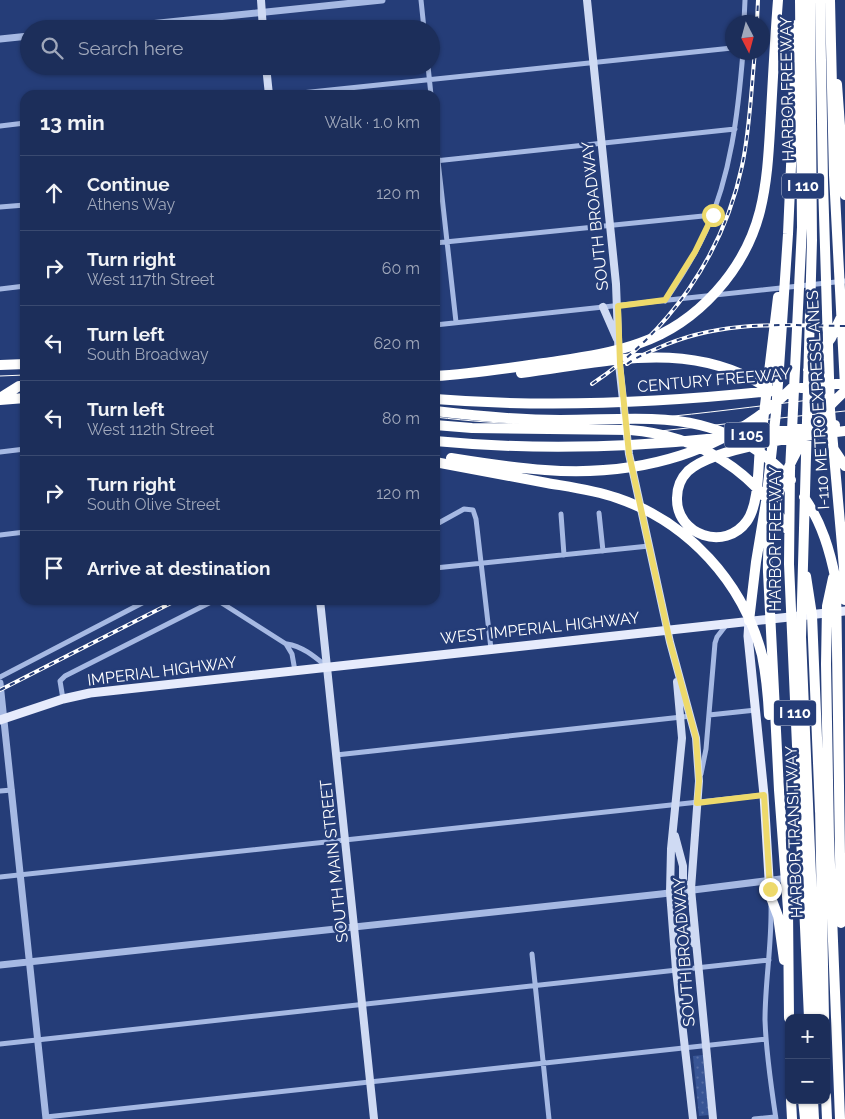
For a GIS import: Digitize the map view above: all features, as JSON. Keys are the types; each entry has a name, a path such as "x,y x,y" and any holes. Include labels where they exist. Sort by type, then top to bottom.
{"highway":[{"path":"440,381 493,377 586,360 640,343 674,327 704,304 721,286 736,266 751,237 760,213 770,138 778,0"},
{"path":"749,621 766,502 776,413 793,121 794,41 800,0"},
{"name":"HARBOR FREEWAY","path":"800,0 802,233 790,471 789,552 809,1014"},
{"name":"I-110 METRO EXPRESSLANES","path":"802,615 812,240 810,0"},
{"name":"I-110 METRO EXPRESSLANES","path":"820,0 824,230 832,440 844,568"},
{"path":"830,0 845,195"},
{"name":"I 110","path":"830,0 834,175 845,387"},
{"path":"789,199 755,493 751,513 742,526 732,533 716,537 701,535 688,526 679,512 677,496 679,484 691,468 702,462 716,457 770,442 845,431"},
{"path":"440,463 526,474 630,466 675,458 720,440 759,417 795,385 824,348 845,309"},
{"path":"440,376 586,360 658,356 695,360 736,372 765,386 798,411 823,435 845,466"},
{"path":"0,365 20,364"},
{"path":"0,399 20,386"},
{"path":"790,1014 788,909 779,790 768,572 769,531 777,496 793,457 816,422 845,387"},
{"name":"CENTURY FREEWAY","path":"440,399 595,404 712,397 730,399 845,387"},
{"path":"0,399 20,398"},
{"path":"440,412 529,420 656,418 685,421 724,432 756,450 786,474 809,504 826,538 836,581 845,1109"},
{"name":"I 105","path":"440,441 505,446 596,447 692,441 845,424"},
{"path":"440,425 472,428 654,432 684,440 710,452 757,488 788,529 802,560 809,587 813,622 820,812"},
{"path":"440,459 526,474 605,494 661,518 685,535 719,569 745,610 755,632 762,655 779,790"},
{"path":"824,1014 818,664 820,611 829,566 845,525"},
{"path":"840,1119 829,838 826,633 830,590 845,541"},
{"path":"844,568 845,600"},
{"name":"HARBOR TRANSITWAY","path":"802,615 817,1014"},
{"path":"841,923 845,814"},
{"path":"770,895 778,916 790,1014"},
{"path":"791,1104 792,1119"},
{"path":"804,1104 806,1119"},
{"path":"813,1104 814,1119"},
{"path":"820,1104 821,1119"},
{"path":"826,1104 827,1119"}],"main road":[{"path":"261,0 262,20"},
{"name":"SOUTH BROADWAY","path":"587,0 618,306 620,364 629,454 675,665 696,738 699,781 691,889 713,1119"},
{"path":"267,75 268,90"},
{"path":"603,307 619,343"},
{"name":"SOUTH MAIN STREET","path":"321,605 374,1119"},
{"name":"WEST IMPERIAL HIGHWAY","path":"327,667 845,611"},
{"path":"749,621 748,636 764,795 770,895"},
{"name":"SOUTH BROADWAY","path":"675,665 682,738 674,804 670,892 676,970 693,1119"},
{"name":"IMPERIAL HIGHWAY","path":"1,718 63,699 90,693 327,667"},
{"path":"673,824 683,866 684,883 691,889"},
{"path":"670,892 679,896 681,916 696,953"}],"street":[{"path":"192,20 382,0"},
{"path":"421,0 423,20"},
{"path":"744,15 745,0"},
{"path":"0,39 20,37"},
{"path":"331,90 725,49"},
{"path":"665,300 695,252 713,215 730,157 742,60"},
{"path":"429,75 430,90"},
{"path":"0,126 20,124"},
{"path":"440,161 735,129"},
{"path":"440,188 448,242 456,322"},
{"path":"0,207 20,205"},
{"path":"440,243 713,215"},
{"path":"440,324 845,281"},
{"path":"0,288 20,286"},
{"path":"0,452 20,450"},
{"path":"440,522 464,509 473,510 482,564 491,649"},
{"path":"599,512 603,551"},
{"path":"561,514 564,555"},
{"path":"0,535 20,533"},
{"path":"440,568 649,546"},
{"path":"0,677 138,605"},
{"path":"63,699 60,681 65,676 206,605"},
{"path":"224,605 286,644 294,645 313,656 327,667"},
{"path":"699,781 706,749 715,643 717,637 728,624"},
{"path":"286,644 292,654 295,671"},
{"path":"0,684 1,718 12,790 46,1118 766,1039"},
{"path":"709,715 756,710"},
{"path":"336,755 691,716"},
{"path":"0,791 12,790"},
{"path":"0,878 764,795"},
{"path":"0,965 354,928 845,872"},
{"path":"754,1119 776,1118 766,1039 766,999 772,927 770,895"},
{"path":"532,954 549,1119"},
{"path":"0,1044 769,960"}],"shaded area":[{"path":"703,1055 709,1115 699,1116 693,1056"}],"tram line":[{"path":"0,376 20,375"},
{"path":"440,418 538,424 615,421 845,396"},
{"path":"545,430 660,431 845,411"}],"railway":[{"path":"757,15 758,0"},
{"path":"592,384 645,341 688,290 706,261 721,231 733,199 742,166 749,124 754,60"},
{"path":"627,364 646,353 681,339 727,328 774,325 845,326"},
{"path":"0,690 167,605"}],"route":[{"path":"713,215 695,252 665,300 618,306 620,364 629,454 637,494 675,665 696,738 699,781 697,803 764,795 770,889"}]}
